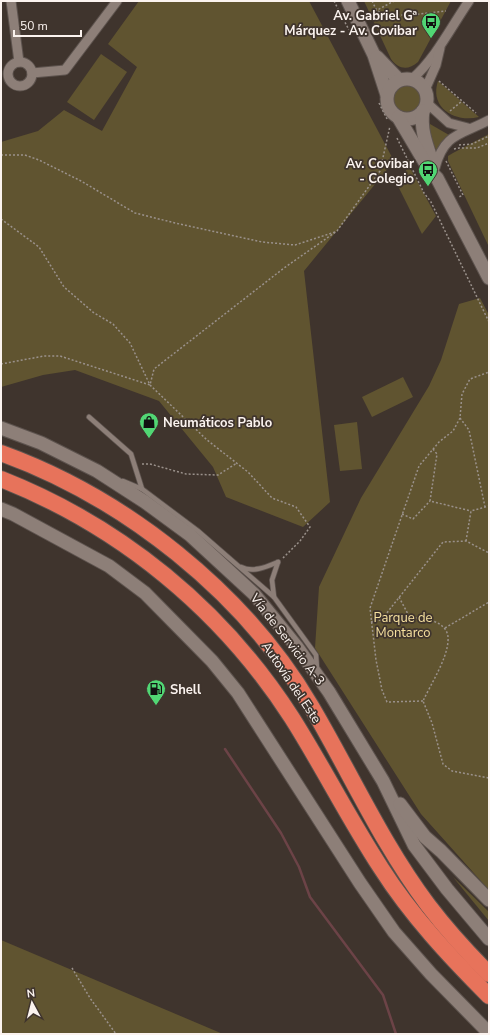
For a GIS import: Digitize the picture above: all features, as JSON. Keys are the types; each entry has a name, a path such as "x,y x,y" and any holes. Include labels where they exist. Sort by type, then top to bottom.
{"highway":[{"name":"Autovía del Este","path":"1,453 39,468 84,491 134,521 177,553 242,614 281,660 310,704 396,857 428,904 463,948 489,974"},
{"name":"Autovía del Este","path":"1,479 70,510 122,542 164,573 228,635 261,675 291,717 381,868 415,915 451,958 489,996"}],"main road":[{"path":"348,1 374,55 387,95 389,108 395,120 430,171 436,172"},
{"path":"374,55 406,80 422,85 425,101 421,121 424,139 436,172 489,278"},
{"path":"387,95 394,84 406,80"},
{"path":"395,120 412,118 425,101"},
{"name":"Vía de Servicio A-3","path":"1,428 41,443 97,471 190,535 249,588 292,641 317,676 383,782 414,845 447,890 489,939"},
{"path":"1,510 20,518 109,566 145,593 212,660 238,693 360,883 394,932 431,974 489,1032"},
{"path":"383,782 425,837 441,850 489,900"},
{"path":"466,1009 489,1025"}],"street":[{"path":"10,1 19,62"},
{"path":"32,73 65,70 117,1"},
{"path":"406,80 440,46 469,1"},
{"path":"440,46 425,101 449,123 468,128"},
{"path":"19,62 25,63 30,67 32,73 31,79 27,84 21,86 15,85 10,81 8,75 9,69 19,62"},
{"path":"436,172 438,155 446,142 468,128 489,120"}],"lane":[{"path":"89,417 130,454 142,489"},
{"path":"97,471 142,489 198,530 274,597 316,655 317,676"},
{"path":"234,563 246,569 261,569 278,562"},
{"path":"274,597 272,580 278,562"}],"path":[{"path":"372,1 377,10 387,14 406,15 446,11"},
{"path":"368,15 394,1"},
{"path":"437,79 476,113"},
{"path":"447,113 462,101"},
{"path":"150,385 154,369 284,268 337,231 380,171 395,120"},
{"path":"489,136 472,144 450,149 477,148 489,143"},
{"path":"397,138 424,193 431,202 489,322"},
{"path":"1,155 25,156 39,160 81,181 135,213 175,223 262,242 295,245 337,231"},
{"path":"444,157 463,195 460,197"},
{"path":"1,219 39,247 64,287 94,314 113,324 130,343 150,385 207,440 248,472 272,498 296,507 310,527 300,542 278,562"},
{"path":"1,364 44,356 60,356 150,385"},
{"path":"423,701 388,702 382,690 376,660 370,608 419,466 432,449 453,431 460,418 462,394 470,380 489,372"},
{"path":"460,418 469,430 485,507"},
{"path":"402,514 413,519 430,501 437,454 432,449"},
{"path":"134,464 150,464 186,474 218,475 237,463"},
{"path":"430,501 471,511 489,506"},
{"path":"466,540 471,511"},
{"path":"382,619 443,542 466,540 489,553"},
{"path":"399,598 410,618"},
{"path":"445,628 489,602"},
{"path":"371,622 382,619 424,618 437,622 445,628 449,639 447,649 423,701 432,723 442,764 452,771 489,778"},
{"path":"72,968 90,998 116,1034"}],"green space":[{"path":"139,1 309,1 394,161 304,271 330,502 303,527 226,497 213,467 159,401 75,370 43,375 1,387 1,142 38,131 64,110 102,131 137,67 108,44"},
{"path":"364,1 451,1 418,62 411,67 403,68 391,59"},
{"path":"101,54 127,72 94,120 67,102"},
{"path":"438,81 479,117 461,118 446,111 437,99 436,91"},
{"path":"407,84 413,85 417,88 420,92 420,104 417,108 413,111 407,112 401,111 397,108 394,104 393,98 394,92 397,88 401,85"},
{"path":"430,124 449,135 437,151 430,139"},
{"path":"489,134 489,247 448,161 448,156"},
{"path":"409,166 436,216 422,234 397,184"},
{"name":"Parque de Montarco","path":"480,298 489,315 489,890 421,814 315,648 319,587 361,498 429,386 441,360 459,304"},
{"path":"403,377 413,397 372,417 362,397"},
{"path":"357,422 362,469 340,471 334,425"},
{"path":"453,877 489,912 489,921"},
{"path":"1,940 223,1034 1,1034"}],"waterway":[{"path":"225,749 281,833 299,867 310,897 383,995 396,1034"}],"place":[{"name":"Av. Gabriel Gª Márquez - Av. Covibar","path":"431,39"},
{"name":"Av. Covibar - Colegio","path":"428,187"},
{"name":"Neumáticos Pablo","path":"149,439"},
{"name":"Shell","path":"156,706"}]}
